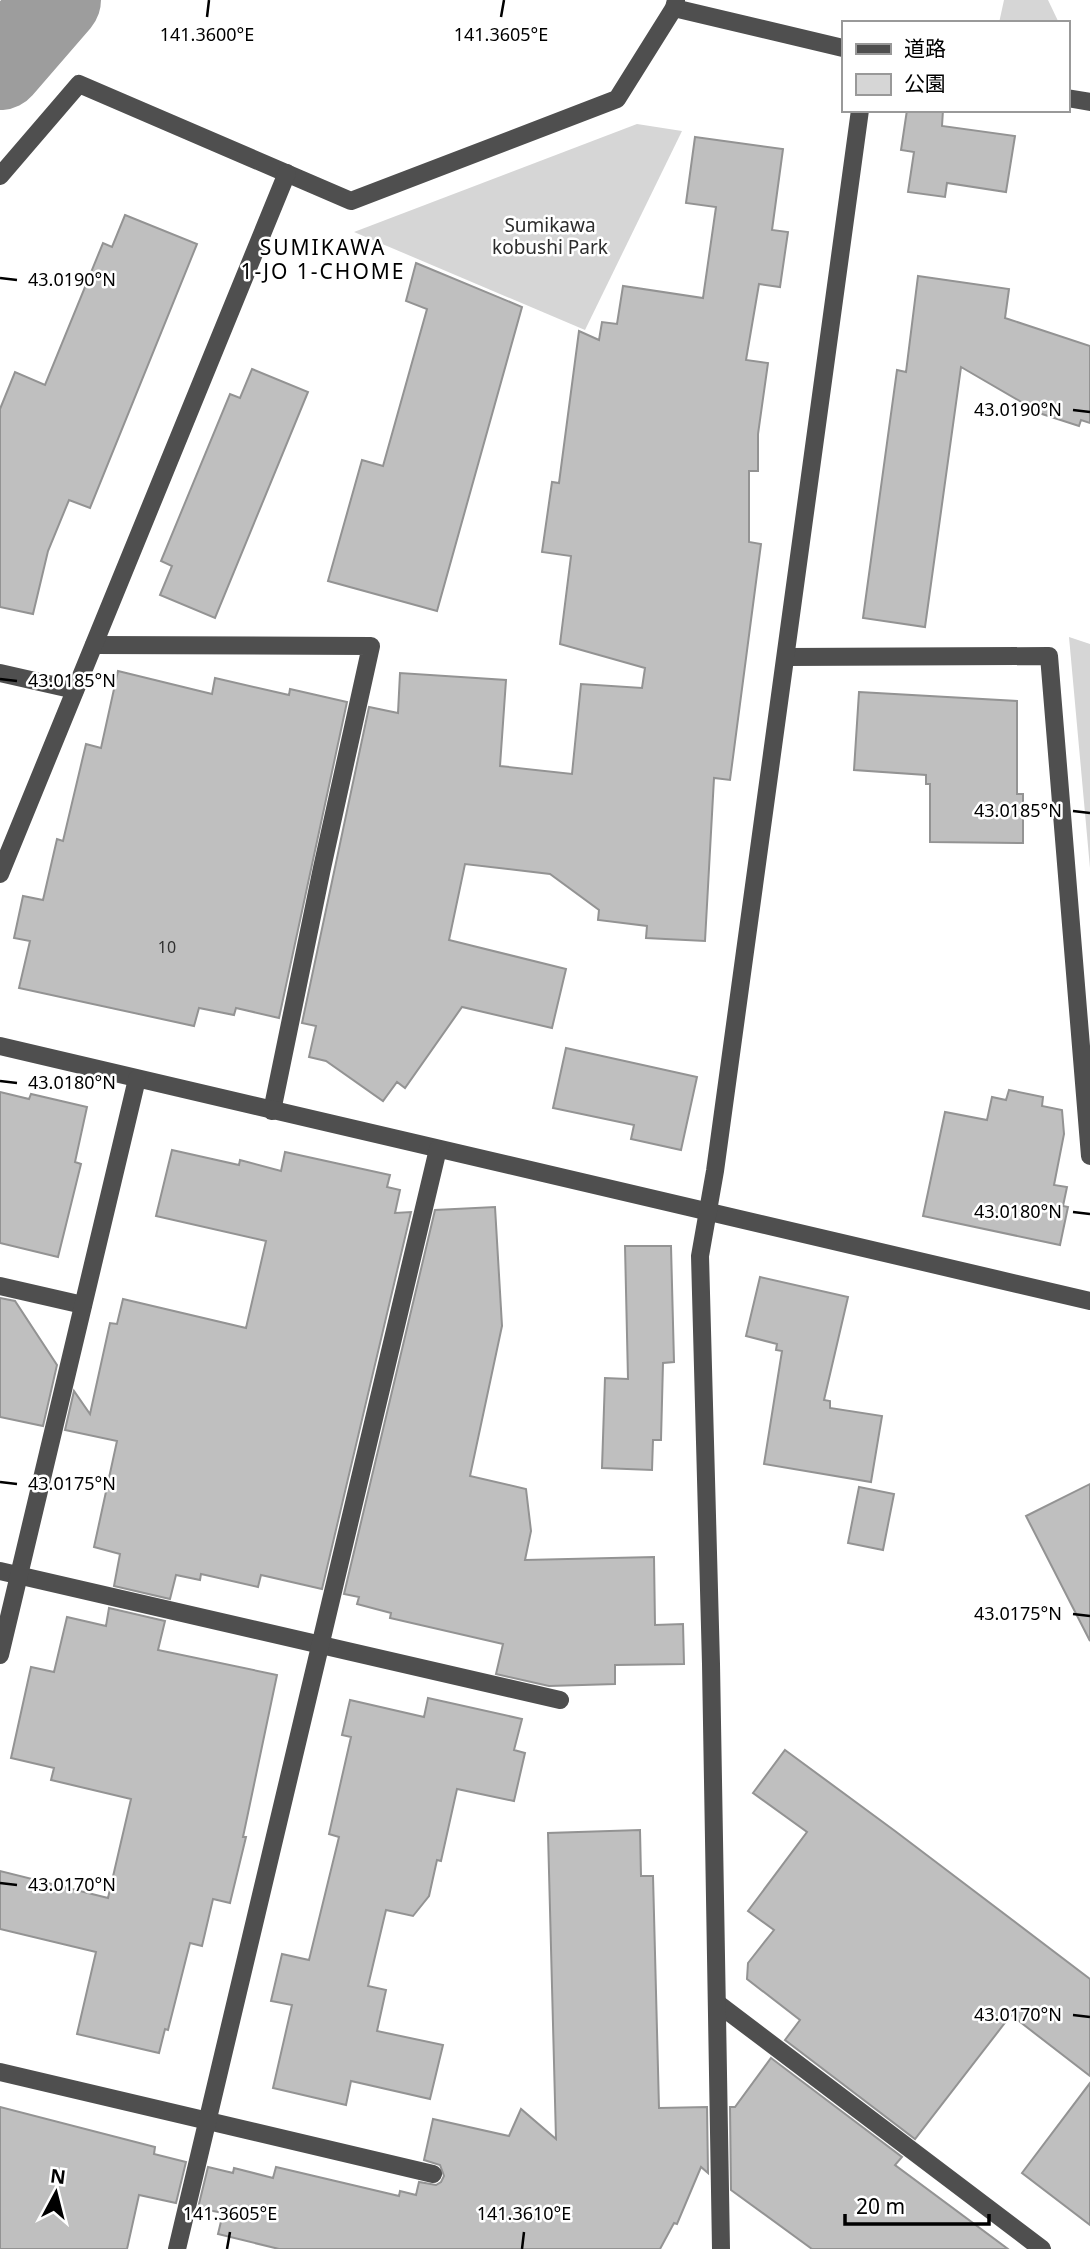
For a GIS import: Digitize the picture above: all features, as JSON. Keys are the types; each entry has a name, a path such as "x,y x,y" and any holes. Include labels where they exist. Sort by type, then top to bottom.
{"street":[{"path":"0,176 79,84 351,201 617,99 675,4 842,48"},
{"path":"1069,97 1090,102"},
{"path":"722,2249 700,1256 717,1157 860,112"},
{"path":"0,874 287,173"},
{"path":"94,645 371,646 272,1111"},
{"path":"786,657 1049,656 1090,1156"},
{"path":"0,673 75,690"},
{"path":"0,1046 1090,1301"},
{"path":"0,1655 137,1079"},
{"path":"177,2249 438,1149"},
{"path":"0,1286 83,1305"},
{"path":"0,1572 560,1700"},
{"path":"717,2003 1042,2249"},
{"path":"0,2072 433,2174"}],"green space":[{"path":"1004,0 1048,0 1058,21 999,21"},
{"name":"Sumikawa kobushi Park","path":"637,124 682,131 585,330 354,232"},
{"path":"1069,637 1090,644 1090,868"}],"building":[{"path":"907,112 943,112 942,126 1015,136 1006,192 947,183 945,197 908,192 914,152 901,150"},
{"path":"695,137 783,149 772,230 788,232 780,287 759,284 746,360 768,363 758,434 758,471 749,471 749,542 761,544 730,780 714,778 705,941 646,938 647,926 598,920 599,910 550,874 465,864 449,940 566,969 552,1028 462,1007 405,1088 397,1082 383,1101 326,1061 309,1057 316,1026 302,1023 369,707 398,713 400,673 506,680 500,766 572,774 581,684 642,688 645,668 560,644 571,556 542,552 552,482 559,483 579,331 599,340 602,322 617,324 623,286 703,298 716,207 686,203"},
{"path":"125,215 197,244 90,508 69,500 48,551 33,614 0,607 0,409 15,372 45,385 103,243 112,247"},
{"path":"416,263 522,307 437,611 328,581 362,460 383,466 427,309 406,301"},
{"path":"918,276 1009,289 1005,318 1090,346 1090,423 1081,420 1079,426 1042,414 961,367 925,627 863,618 897,370 906,372"},
{"path":"252,369 308,392 215,618 160,595 172,566 161,561 230,394 240,398"},
{"path":"118,671 212,694 215,678 289,695 290,689 347,702 279,1018 236,1008 234,1015 199,1008 194,1026 19,988 30,941 14,938 23,896 43,900 57,839 63,841 86,744 101,748"},
{"path":"859,692 1017,701 1017,794 1023,794 1023,843 930,842 930,784 926,784 926,775 854,770"},
{"path":"566,1048 697,1077 681,1150 631,1139 634,1125 553,1108"},
{"path":"1009,1090 1043,1097 1042,1106 1062,1110 1064,1134 1054,1185 1067,1187 1063,1206 1068,1207 1060,1245 923,1216 945,1112 987,1120 992,1097 1006,1100"},
{"path":"0,1092 29,1099 31,1094 87,1107 75,1162 81,1164 58,1257 0,1243"},
{"path":"172,1150 239,1165 240,1160 281,1171 285,1152 390,1175 387,1187 400,1190 395,1213 411,1212 322,1589 261,1575 258,1587 201,1574 200,1580 176,1575 170,1599 114,1586 120,1554 94,1547 117,1441 65,1430 74,1391 90,1414 110,1323 117,1324 123,1299 246,1328 266,1241 156,1216"},
{"path":"495,1207 502,1326 470,1476 526,1489 531,1531 525,1560 654,1557 655,1625 683,1624 684,1664 615,1665 615,1684 549,1686 496,1674 503,1644 390,1618 391,1613 357,1604 359,1597 344,1594 435,1210"},
{"path":"625,1246 671,1246 674,1362 663,1363 661,1440 653,1440 652,1470 602,1468 605,1378 628,1379"},
{"path":"760,1277 848,1297 824,1400 830,1401 830,1408 882,1416 871,1482 764,1464 782,1351 776,1350 777,1344 746,1336"},
{"path":"0,1298 15,1301 57,1365 43,1426 0,1417"},
{"path":"1090,1484 1090,1641 1026,1516"},
{"path":"859,1487 894,1494 883,1550 848,1543"},
{"path":"109,1608 165,1621 158,1650 277,1675 243,1837 246,1837 230,1903 213,1899 202,1946 190,1943 168,2030 165,2029 159,2053 77,2034 96,1952 0,1929 0,1871 108,1898 131,1799 51,1780 54,1768 11,1758 31,1667 54,1672 67,1617 106,1626"},
{"path":"428,1698 522,1719 514,1750 525,1753 514,1801 457,1789 441,1861 437,1860 429,1896 413,1916 386,1910 368,1986 386,1990 377,2031 443,2045 430,2099 351,2081 346,2105 273,2088 292,2005 271,2001 282,1954 309,1960 339,1837 329,1834 351,1737 342,1735 350,1700 424,1717"},
{"path":"785,1750 1090,1979 1090,2076 1011,2015 915,2139 785,2040 800,2020 747,1979 748,1963 774,1930 748,1911 807,1832 753,1793"},
{"path":"640,1830 641,1876 653,1876 659,2108 707,2107 708,2173 701,2167 677,2224 674,2223 660,2249 279,2249 218,2234 223,2213 198,2208 208,2167 233,2173 234,2168 273,2178 276,2167 399,2196 400,2191 416,2195 419,2182 436,2185 444,2176 440,2165 424,2160 433,2119 509,2136 521,2109 556,2139 548,1833"},
{"path":"771,2058 902,2157 895,2165 1008,2249 812,2249 731,2190 730,2107 735,2107"},
{"path":"1090,2083 1090,2225 1022,2173"},
{"path":"0,2107 155,2147 154,2154 186,2162 176,2203 139,2195 127,2249 0,2249"}],"waterway":[{"path":"0,67 58,0"}],"district":[{"name":"SUMIKAWA 1-JO 1-CHOME","path":"323,259"}]}
